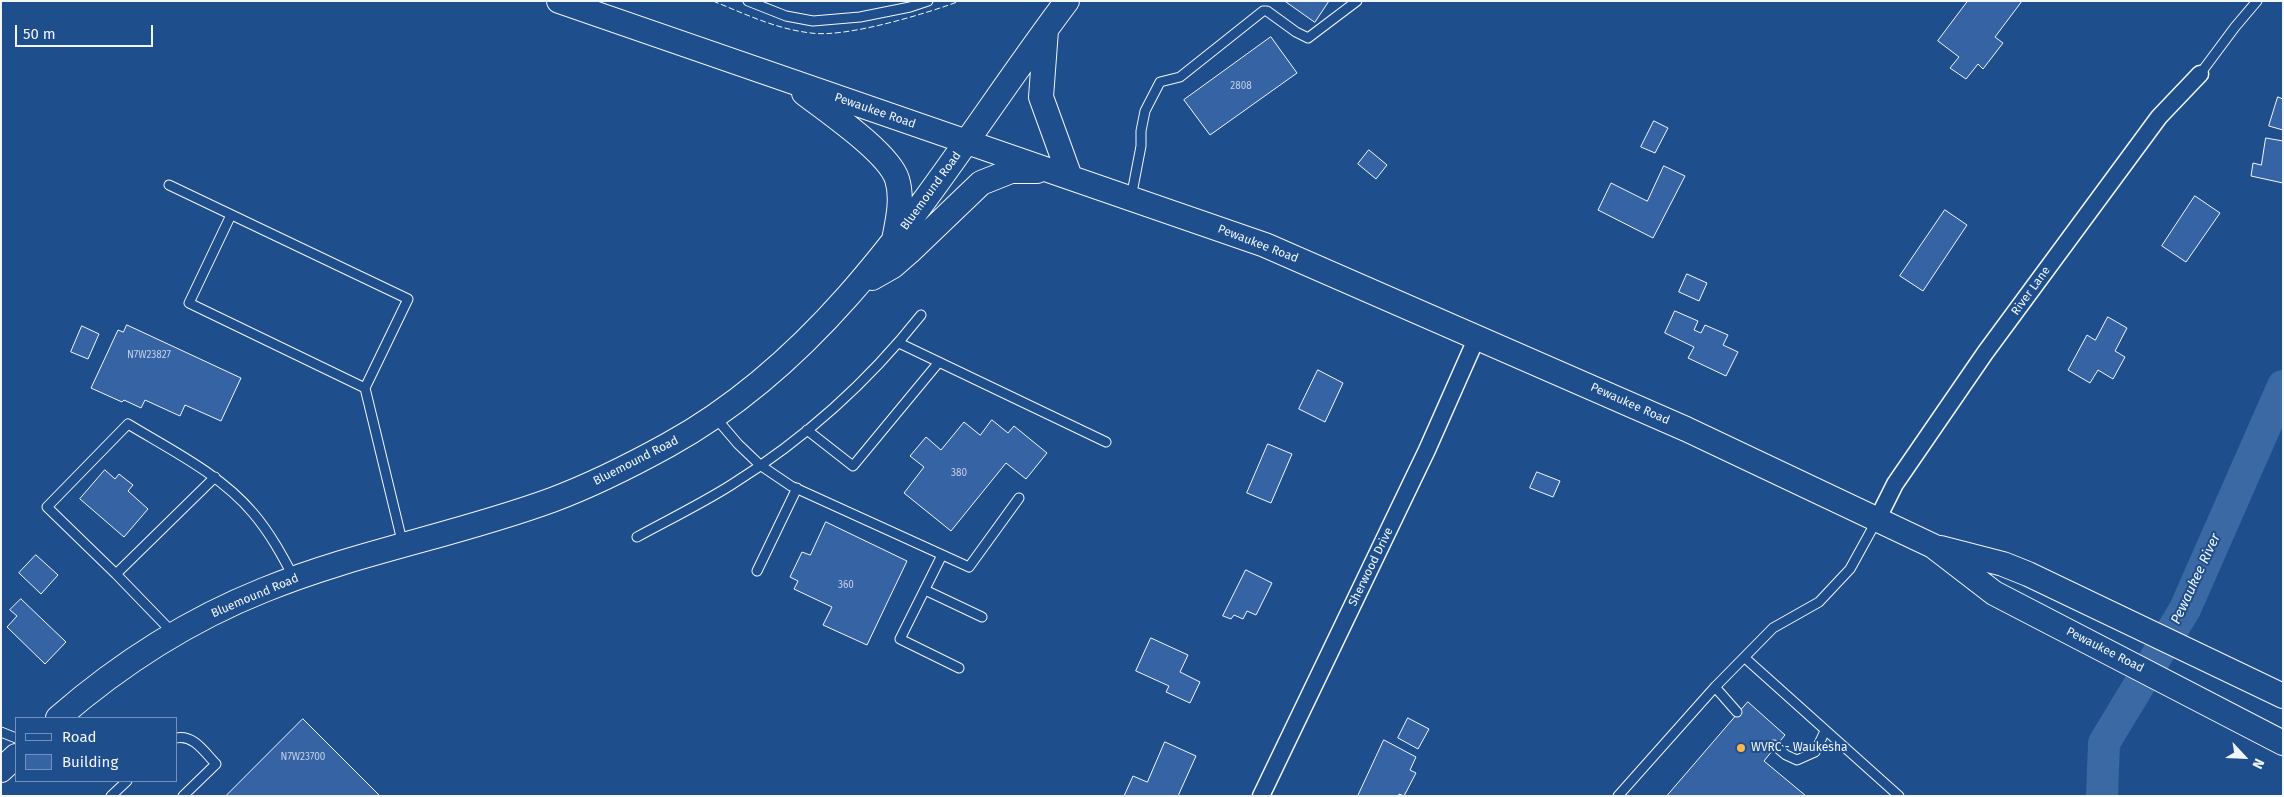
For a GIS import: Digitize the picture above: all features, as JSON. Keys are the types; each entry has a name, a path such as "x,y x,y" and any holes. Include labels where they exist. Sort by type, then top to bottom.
{"main road":[{"name":"Pewaukee Road","path":"559,1 792,83 1265,244 1686,429 1933,546 2003,564 2283,696"},
{"name":"Bluemound Road","path":"59,717 115,672 174,635 237,602 294,578 522,510 569,493 668,446 715,417 758,386 788,359 856,286 893,241 1067,1"},
{"path":"856,286 899,261 981,184 1011,171 1063,175 1041,97 1046,30"},
{"path":"792,83 874,150 894,173 900,197 893,241"},
{"name":"Pewaukee Road","path":"1933,546 1994,592 2283,742"},
{"path":"1,770 15,757"}],"street":[{"name":"River Lane","path":"1877,520 1895,484 1985,353 2159,117 2200,74"},
{"name":"Sherwood Drive","path":"1261,796 1427,450 1477,337"}],"lane":[{"path":"748,1 786,16 813,21 860,17 910,7 928,1"},
{"path":"1131,198 1141,146 1141,131 1145,111 1160,82 1180,77 1262,11 1268,11 1296,32 1308,38 1357,1"},
{"path":"2200,74 2257,1"},
{"path":"169,185 408,299 365,388 403,545"},
{"path":"231,214 190,303 365,388"},
{"path":"637,537 730,486 807,430 853,390 899,343 921,315"},
{"path":"899,343 1106,442"},
{"path":"807,430 853,466 939,362"},
{"path":"715,417 738,444 760,465 797,488 969,567 1019,498"},
{"path":"174,635 48,507 128,424 215,478 237,496 258,519 278,548 294,578"},
{"path":"116,574 215,478"},
{"path":"757,571 797,488"},
{"path":"1618,796 1715,687 1773,628 1819,602 1850,569 1877,520"},
{"path":"942,555 900,639 959,668"},
{"path":"925,590 982,617"},
{"path":"1745,658 1899,796"},
{"path":"1715,687 1737,712"},
{"path":"1774,745 1786,756 1797,760 1815,752 1825,731"},
{"path":"1,732 15,738"},
{"path":"178,738 184,736 195,741 216,764 183,796"},
{"path":"111,796 126,782"}],"building":[{"path":"1285,1 1329,1 1315,22"},
{"path":"1968,1 2022,1 1995,37 2003,43 1983,69 1978,64 1966,79 1950,68 1959,57 1938,41"},
{"path":"1271,37 1297,73 1210,135 1184,100"},
{"path":"2278,97 2283,99 2283,130 2269,126"},
{"path":"1654,121 1668,128 1655,153 1641,147"},
{"path":"2266,138 2283,141 2283,183 2251,176 2253,163 2261,165"},
{"path":"1369,150 1387,165 1376,179 1358,164"},
{"path":"1664,166 1685,176 1653,238 1598,210 1611,183 1647,201"},
{"path":"2195,196 2220,213 2186,262 2162,246"},
{"path":"1945,210 1967,225 1923,291 1900,276"},
{"path":"1687,274 1707,283 1699,301 1679,292"},
{"path":"1675,311 1698,321 1694,330 1701,333 1705,325 1728,335 1723,345 1738,352 1726,376 1688,358 1694,347 1665,333"},
{"path":"2108,317 2127,328 2115,351 2125,357 2113,379 2098,370 2090,383 2068,370 2087,335 2095,340"},
{"path":"127,325 241,378 221,421 185,405 180,416 145,400 141,408 91,388 118,330 123,332"},
{"path":"82,326 99,334 88,359 71,352"},
{"path":"1318,370 1343,383 1325,422 1299,409"},
{"path":"992,420 1008,433 1014,426 1047,453 1026,479 1006,463 951,531 904,493 924,467 910,456 926,437 941,450 964,422 980,435"},
{"path":"1268,444 1292,454 1271,503 1247,493"},
{"path":"105,470 115,479 119,474 133,485 128,491 148,509 124,537 80,499"},
{"path":"1537,472 1560,481 1553,497 1530,488"},
{"path":"826,522 907,561 867,645 823,625 832,607 794,589 798,581 790,577 802,552 810,555"},
{"path":"36,555 58,575 41,594 19,573"},
{"path":"1246,570 1272,583 1256,615 1247,611 1243,619 1234,615 1231,619 1223,616"},
{"path":"21,599 66,642 45,664 7,627 17,616 10,610"},
{"path":"1151,638 1188,655 1180,672 1200,682 1190,703 1166,692 1169,686 1136,671"},
{"name":"WVRC - Waukesha","path":"1748,702 1785,735 1764,761 1806,796 1667,796"},
{"path":"1408,718 1429,729 1418,749 1398,738"},
{"path":"303,719 380,796 226,796"},
{"path":"1384,740 1416,757 1410,770 1416,773 1404,796 1399,794 1398,796 1358,796"},
{"path":"1165,742 1196,756 1178,796 1124,796 1133,776 1147,782"}],"waterway":[{"name":"Pewaukee River","path":"2102,796 2104,743 2185,609 2283,386"}],"fence":[{"path":"713,1 785,28 826,34 886,24 960,1"}],"place":[{"name":"WVRC - Waukesha","path":"1741,748"}]}
